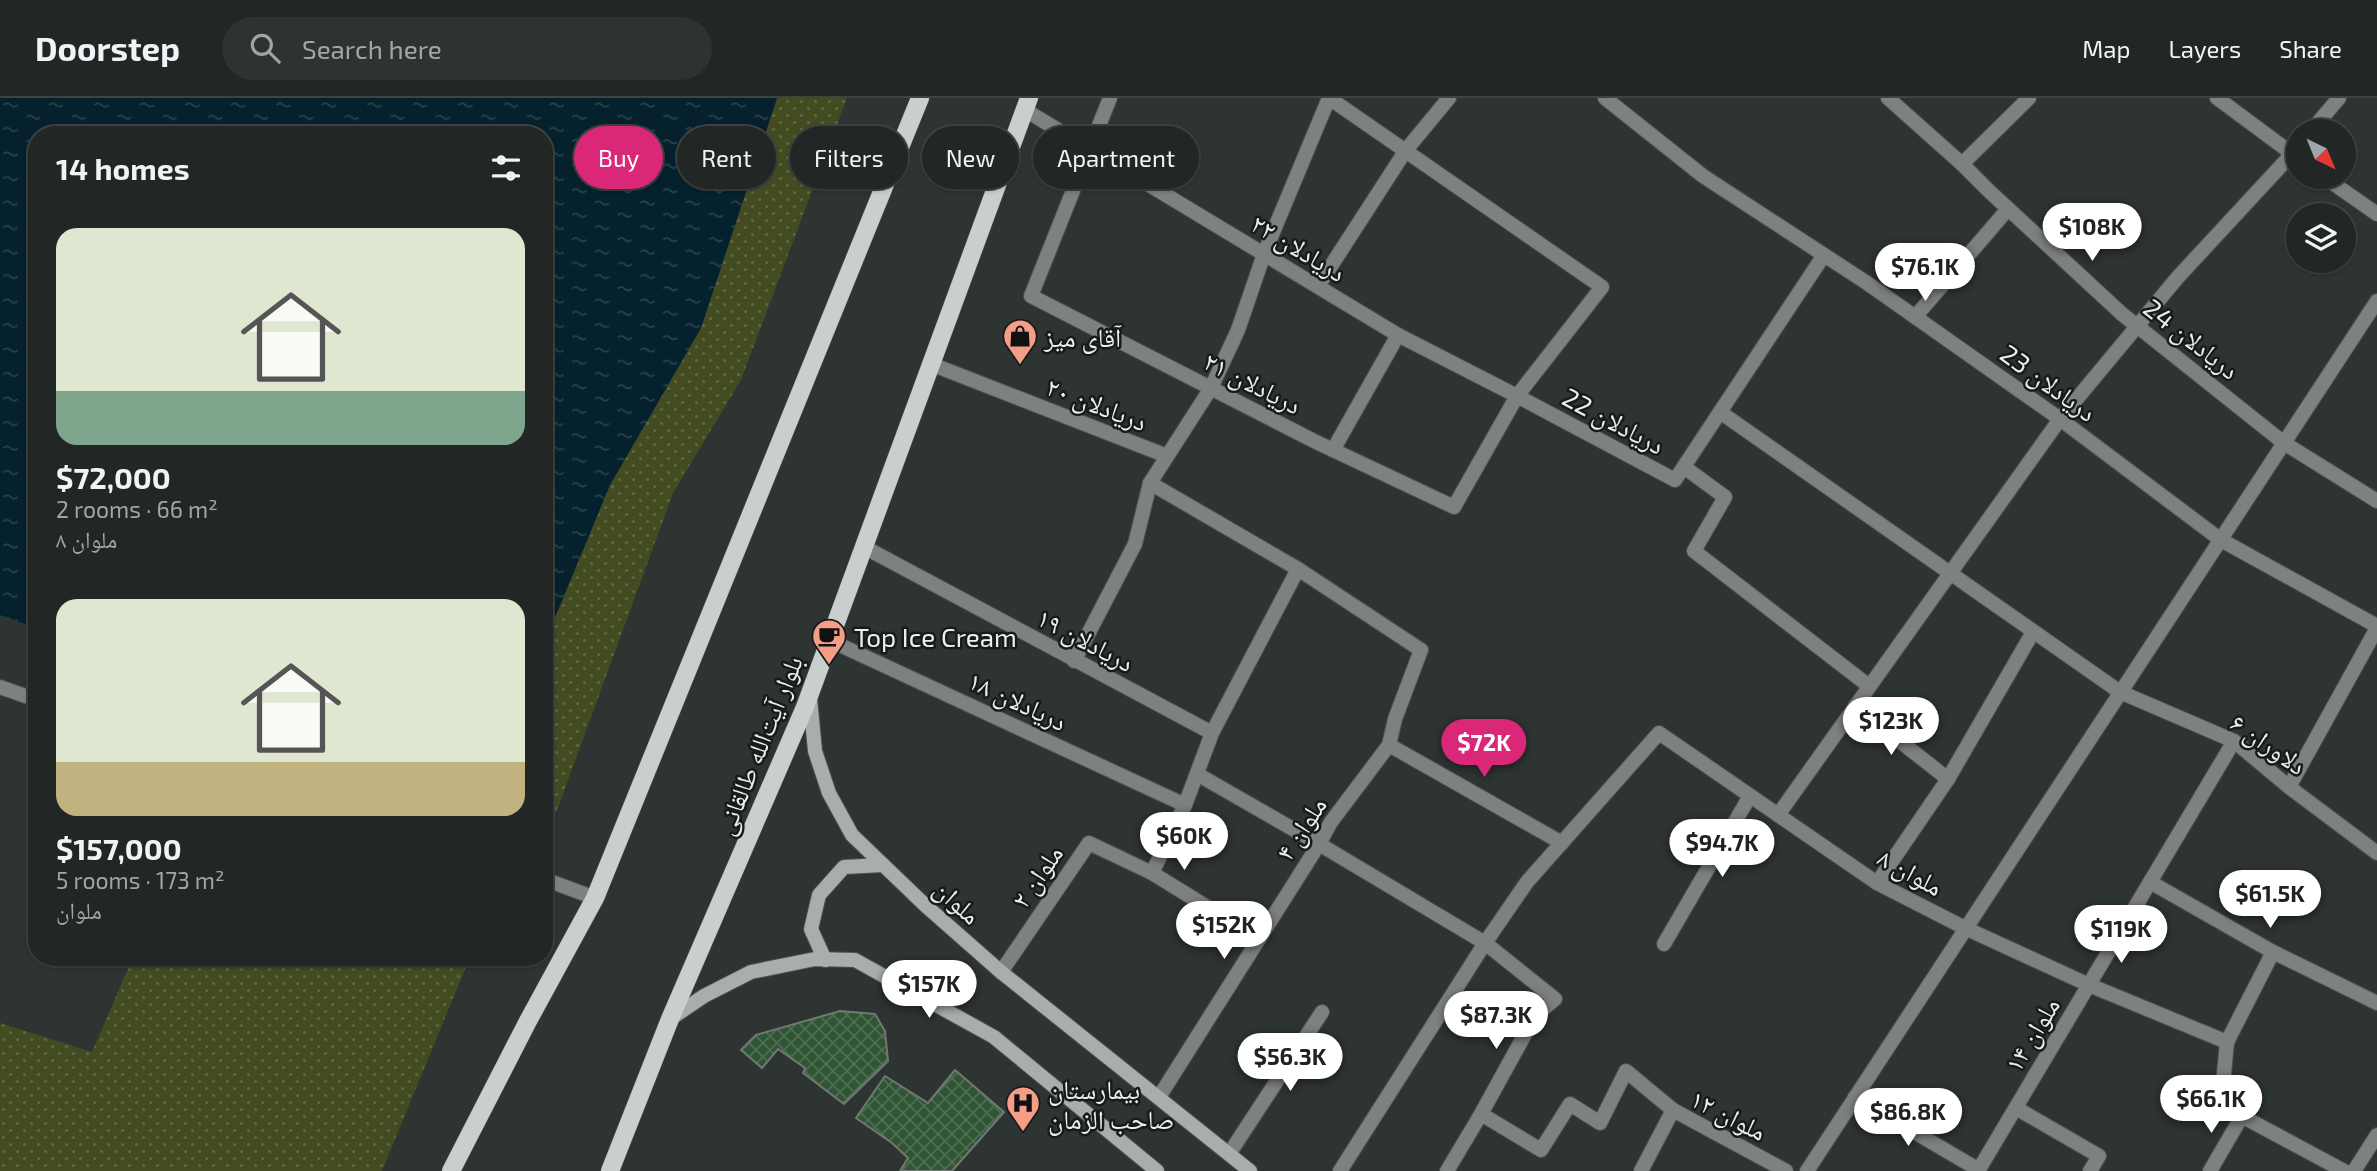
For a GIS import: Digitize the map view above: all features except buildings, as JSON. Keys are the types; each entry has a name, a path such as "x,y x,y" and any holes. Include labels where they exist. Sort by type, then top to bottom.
{"main road":[{"path":"451,1171 595,898 920,98"},
{"name":"بلوار آیت‌الله طالقانی","path":"610,1171 670,1019 810,693 1027,104"},
{"name":"ملوان","path":"810,693 815,751 829,793 852,835 1001,972 1250,1171"},
{"path":"825,960 811,929 819,895 844,867 883,864"},
{"path":"670,1019 704,996 751,972 815,959 855,960 994,1037 1157,1171"}],"street":[{"path":"1099,126 1110,98"},
{"path":"1074,661 1135,544 1150,483 1211,388 1238,330 1264,254 1329,98"},
{"name":"دریادلان 22","path":"1329,98 1602,287 1517,396 1675,480 1824,255"},
{"path":"1318,286 1406,150 1449,98"},
{"name":"دریادلان 23","path":"1605,98 1703,176 1915,317 2060,419 2221,540 2377,627"},
{"name":"دریادلان 24","path":"1888,98 2136,325 2284,443 2377,501"},
{"path":"1962,164 2029,98"},
{"path":"2217,98 2286,146"},
{"path":"2321,119 2339,98"},
{"name":"دریادلان ۲۲","path":"1027,104 1058,126"},
{"path":"1778,815 2060,419 2136,325 2286,164"},
{"name":"دریادلان ۲۱","path":"1074,189 1031,296 1333,450 1454,507 1517,396"},
{"name":"دریادلان ۲۲","path":"1156,189 1398,335 1517,396"},
{"path":"2341,189 2377,214"},
{"path":"1915,317 2008,209"},
{"path":"1807,1171 2377,301"},
{"path":"1333,450 1398,335"},
{"name":"دریادلان ۲۰","path":"932,364 1167,456"},
{"path":"1720,412 2120,692"},
{"path":"1684,467 1725,497 1694,551 1869,686"},
{"path":"1150,483 1298,569 1212,733 1185,805 1152,873 1259,939"},
{"name":"دریادلان ۱۹","path":"864,547 1212,733"},
{"name":"ملوان ۴","path":"1158,1097 1331,822 1389,745 1395,719 1421,650 1298,569"},
{"path":"2289,787 2377,627"},
{"path":"1877,883 1948,779 2033,632"},
{"name":"دریادلان ۱۸","path":"830,640 1185,805"},
{"path":"0,687 28,697"},
{"name":"دلاوران ۶","path":"2120,692 2234,741 2289,787 2377,853"},
{"path":"1855,706 1948,779"},
{"name":"ملوان ۸","path":"1340,1171 1485,943 1527,882 1659,733 1877,883 1965,928 2089,985 2227,1042"},
{"name":"ملوان ۱۴","path":"1979,1170 2234,741"},
{"path":"1389,745 1562,843"},
{"path":"1197,774 1485,943 1555,999 1535,1016 1447,1171"},
{"path":"1664,944 1750,796"},
{"name":"ملوان ۲","path":"1001,972 1089,843 1152,873"},
{"path":"2150,882 2273,952 2377,1003"},
{"path":"553,883 595,898"},
{"path":"2273,952 2227,1042 2221,1105 2344,1171"},
{"path":"1229,1154 1322,1012"},
{"path":"1481,1114 1541,1150 1570,1104 1600,1123 1626,1070 1673,1110"},
{"path":"1855,1097 1979,1170"},
{"path":"2016,1108 2099,1156 2090,1171"},
{"name":"ملوان ۱۲","path":"1641,1171 1673,1110 1786,1171"},
{"path":"2210,1171 2242,1116"},
{"path":"2354,1171 2377,1135"}],"green space":[{"path":"777,98 847,98 836,126 790,126 790,189 813,189 741,380 673,493 556,813 553,812 553,622 610,485 701,328 747,189 776,189 776,126 768,126"},
{"path":"129,966 466,966 382,1171 0,1171 0,1023 92,1052"}],"water":[{"path":"0,98 777,98 768,126 677,126 677,189 747,189 701,328 610,485 553,622 553,126 28,126 28,625 0,615"}],"place":[{"name":"آقای میز","path":"1020,366"},
{"name":"Top Ice Cream","path":"829,666"},
{"name":"بیمارستان صاحب الزمان","path":"1023,1133"}]}
